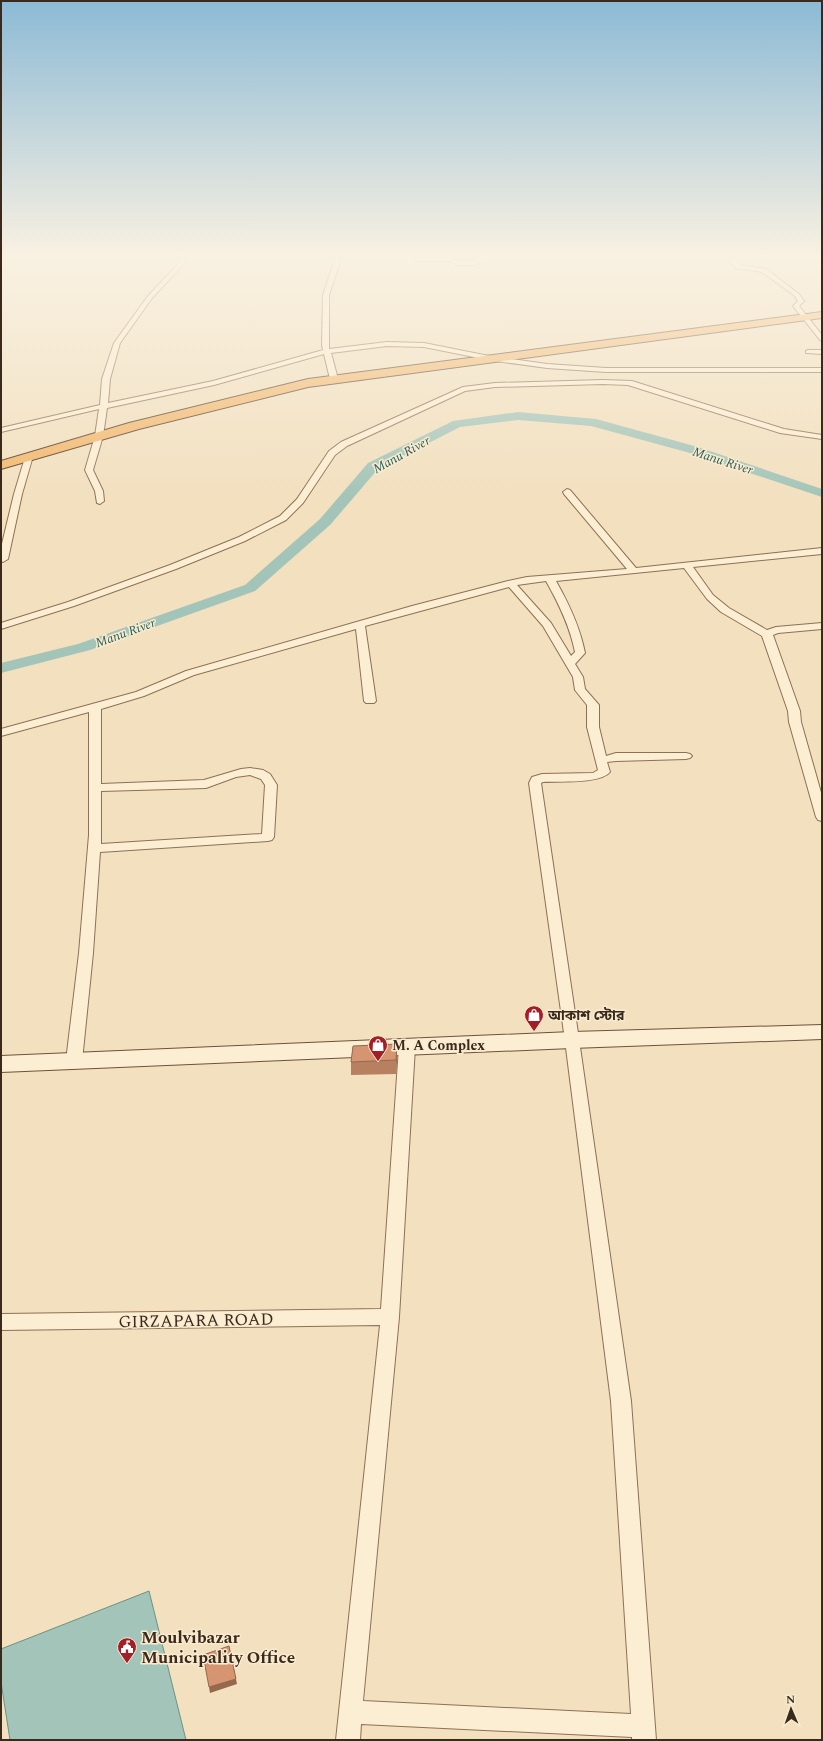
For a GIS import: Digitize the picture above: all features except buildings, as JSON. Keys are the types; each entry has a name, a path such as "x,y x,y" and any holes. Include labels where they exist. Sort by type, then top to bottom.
{"highway":[{"path":"1,465 99,436 265,392 334,379 649,337"}],"main road":[{"path":"1,1064 572,1040 822,1032"}],"street":[{"path":"100,501 99,491 89,472 99,436 106,392 106,379 117,343 121,337"},
{"path":"325,337 325,345 334,379"},
{"path":"1,430 104,406 214,383 327,351 387,344 424,345 490,358 547,366 606,370 822,370"},
{"path":"808,352 822,352"},
{"path":"1,626 78,601 242,540 282,518 300,501 332,452 344,444 463,389 495,385 603,382 629,383 783,431 822,437"},
{"path":"3,559 28,456"},
{"path":"567,492 634,571"},
{"path":"1,733 140,694 190,673 360,624 511,583 822,551"},
{"path":"687,566 710,596 720,606 746,623 767,634 794,712 795,722 822,817"},
{"path":"550,578 571,616 578,636 580,652 570,663"},
{"path":"350,1712 644,1733 621,1401 572,1040 535,783 536,780 542,778 595,776 604,772 593,728 593,705 580,690 578,676 547,624 518,593 511,583"},
{"path":"360,624 370,701"},
{"path":"767,634 776,630 822,626"},
{"path":"74,1061 86,953 94,848 95,707"},
{"path":"601,760 616,758 686,756"},
{"path":"94,848 268,837 271,785 268,778 254,771 225,775 206,784 95,788"},
{"path":"348,1740 390,1317 407,1047"},
{"name":"GIRZAPARA ROAD","path":"1,1322 390,1317"}],"water":[{"path":"149,1591 186,1740 10,1740 1,1682 1,1649"}],"waterway":[{"name":"Manu River","path":"1,668 84,647 250,588 325,522 373,466 457,424 518,416 592,422 694,450 822,493"}],"place":[{"name":"আকাশ স্টোর","path":"534,1032"},
{"name":"M. A Complex","path":"378,1062"},
{"name":"Moulvibazar Municipality Office","path":"127,1664"}]}
